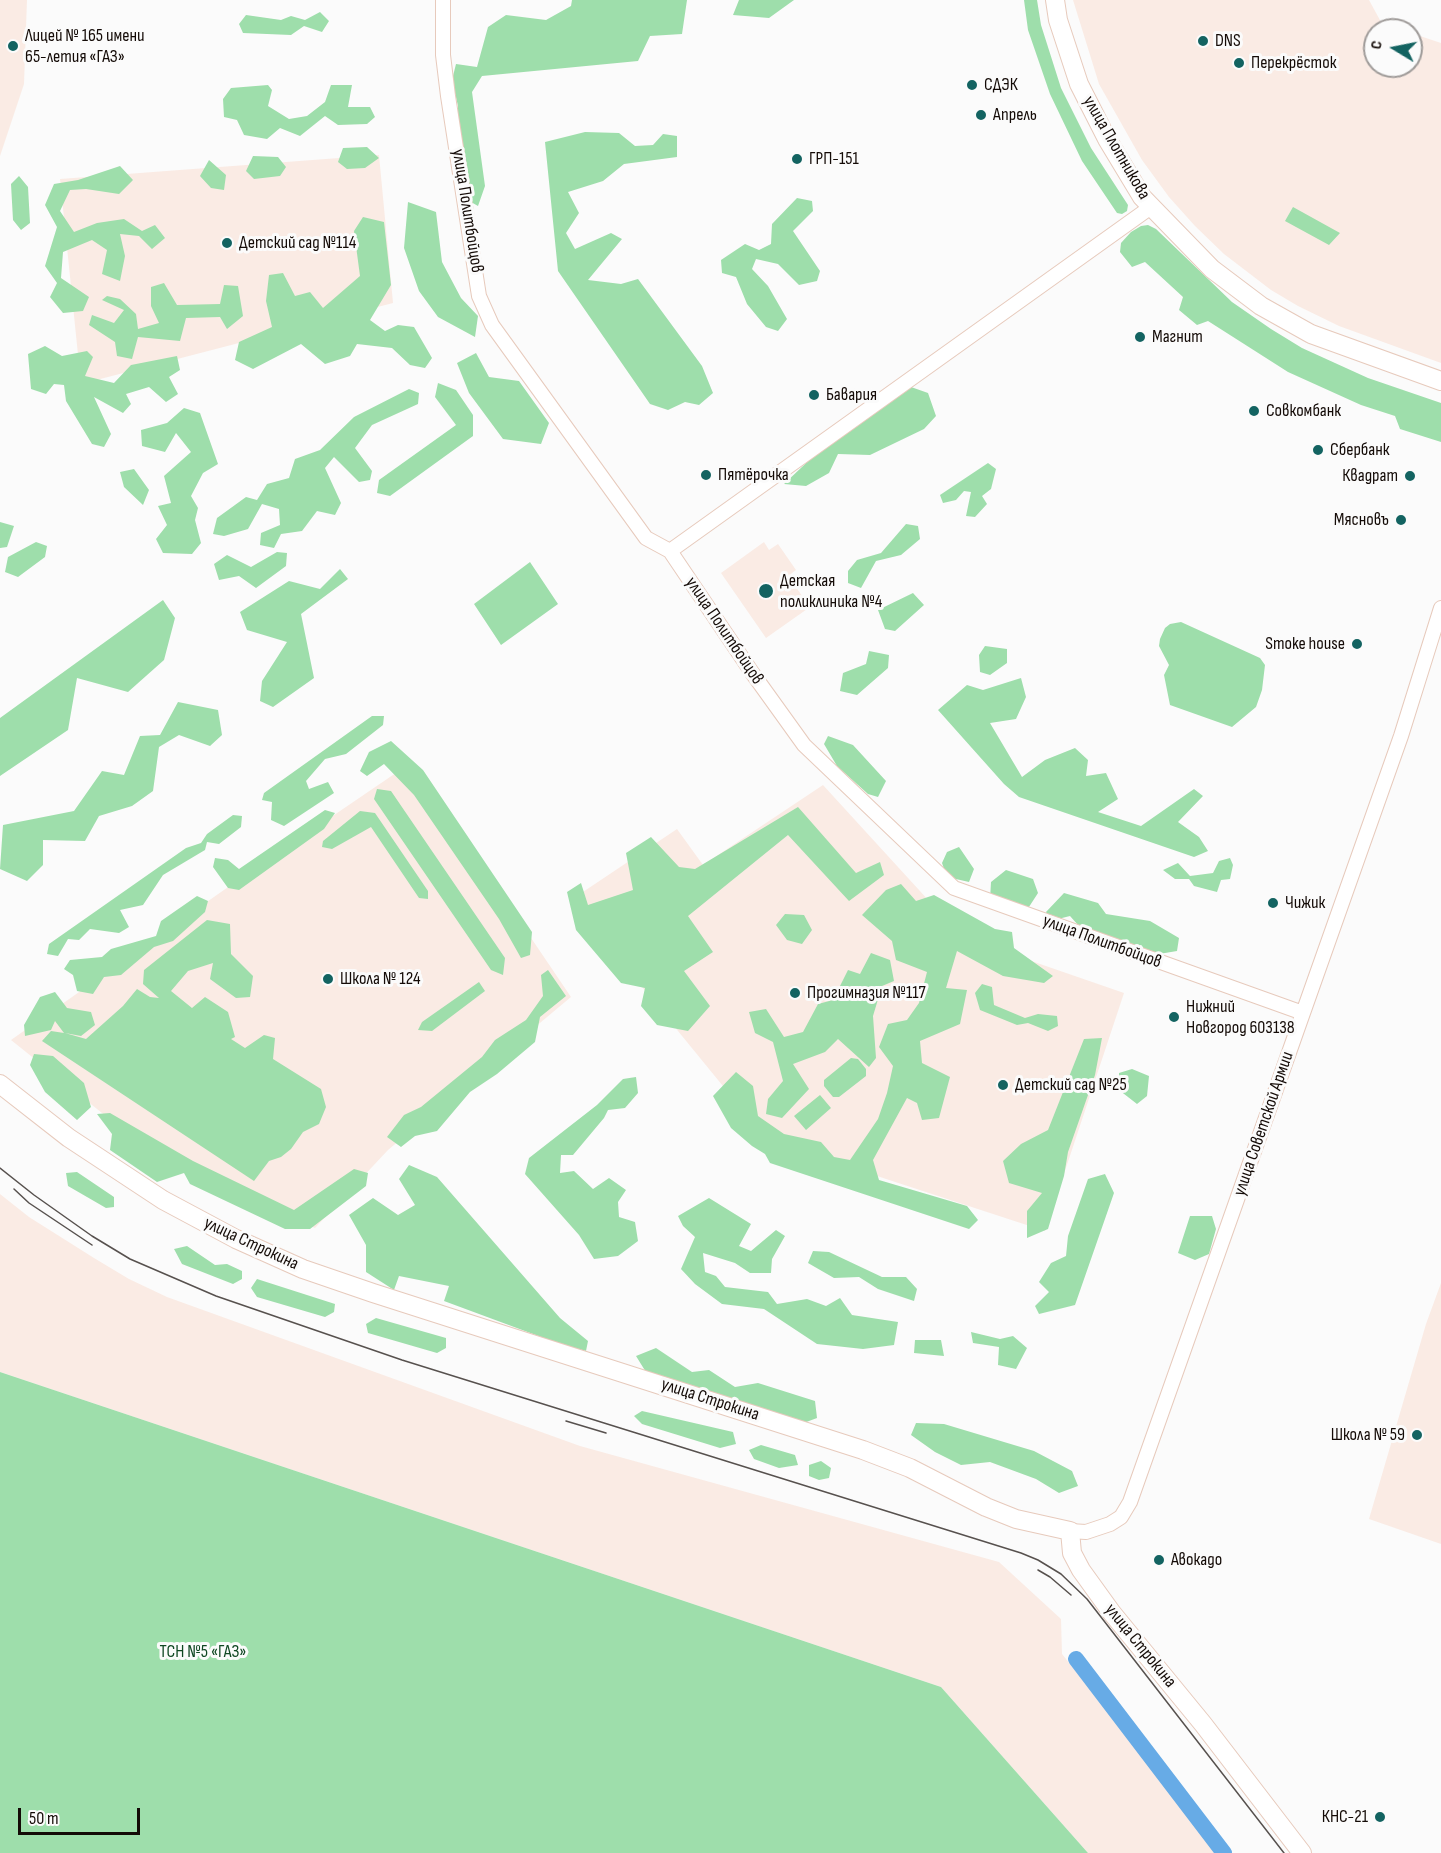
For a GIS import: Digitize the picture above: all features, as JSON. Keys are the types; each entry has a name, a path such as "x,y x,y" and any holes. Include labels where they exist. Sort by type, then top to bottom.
{"street":[{"name":"улица Политбойцов","path":"443,0 442,55 479,296 492,324 646,538 670,551 804,745 954,888 1303,1013"},
{"name":"улица Плотникова","path":"1055,0 1058,20 1079,84 1107,139 1142,197 1212,269 1261,306 1311,334 1441,381"},
{"path":"670,551 1151,207"},
{"name":"улица Советской Армии","path":"1070,1531 1086,1532 1110,1524 1121,1517 1130,1502 1401,736 1441,608"},
{"name":"улица Строкина","path":"0,1084 69,1138 163,1200 236,1239 303,1269 863,1450 910,1468 986,1507 1016,1519 1070,1531 1072,1553 1112,1613 1203,1724 1302,1853"}],"shaded area":[{"name":"Лицей № 165 имени 65-летия «ГАЗ»","path":"0,0 27,0 24,84 0,156"},
{"path":"1073,0 1369,0 1379,18 1363,18 1363,78 1423,78 1423,37 1441,43 1441,363 1339,326 1298,306 1271,290 1224,254 1169,197 1142,160 1099,84"},
{"name":"Детский сад №114","path":"379,155 393,303 81,384 60,179"},
{"name":"Детская поликлиника №4","path":"764,542 769,550 778,544 796,570 788,576 810,607 766,638 721,573"},
{"name":"Школа № 124","path":"412,762 571,997 388,1150 315,1228 247,1198 112,1121 11,1040 221,892"},
{"name":"Прогимназия №117","path":"823,785 962,937 1124,993 1045,1231 767,1140 571,900 677,829 703,865"},
{"path":"0,1194 29,1217 94,1258 129,1279 167,1297 580,1446 999,1562 1061,1619 1062,1654 1221,1853 1088,1853 941,1687 0,1372"},
{"name":"Школа № 59","path":"1441,1283 1441,1544 1369,1519 1426,1324"}],"green space":[{"path":"572,0 687,0 682,34 650,36 638,61 482,76 472,92 485,186 478,206 457,194 458,106 452,80 456,64 477,67 488,27 506,15 546,20 571,6"},
{"path":"739,0 794,0 769,18 733,15"},
{"path":"1024,0 1037,0 1041,25 1061,88 1091,148 1128,205 1127,211 1122,214 1117,213 1082,161 1050,94 1028,30"},
{"path":"320,12 329,21 322,32 304,26 291,35 243,33 239,24 246,15 281,20 291,16 305,20"},
{"path":"268,85 272,90 268,106 289,119 307,116 325,102 331,85 352,85 348,107 370,107 375,117 367,124 338,125 325,116 300,136 280,128 267,139 244,135 237,120 224,117 223,99 231,88"},
{"path":"585,132 619,133 635,146 653,145 663,134 677,136 677,157 624,164 603,181 568,192 579,213 566,233 575,249 611,233 622,239 588,280 621,284 638,279 702,366 713,393 699,405 685,402 668,410 650,404 558,271 545,142"},
{"path":"367,147 379,158 365,168 347,169 338,162 343,148"},
{"path":"253,156 278,157 286,167 280,176 254,179 246,171"},
{"path":"209,160 226,175 224,190 211,188 200,176"},
{"path":"120,166 133,180 119,194 86,189 70,190 60,211 74,232 97,223 124,219 142,231 155,225 165,238 152,249 139,236 120,234 125,256 120,281 102,274 107,250 92,240 63,252 61,278 89,297 83,311 63,313 50,297 57,283 45,266 57,227 45,205 54,184 78,180"},
{"path":"19,176 28,187 30,223 21,230 13,220 11,184"},
{"path":"797,198 812,201 813,211 793,231 820,271 817,281 799,285 778,264 756,259 752,269 768,286 787,319 778,331 766,327 747,304 736,277 722,273 721,260 745,244 759,250 771,244 772,224"},
{"path":"408,202 436,212 442,262 461,298 478,316 475,337 438,317 419,291 404,248"},
{"path":"1293,207 1340,233 1329,245 1285,221"},
{"path":"363,217 384,222 391,285 370,320 385,331 398,325 414,327 432,358 425,368 410,365 392,348 357,344 350,356 325,364 301,344 253,369 235,360 239,342 272,327 266,301 269,275 283,273 295,296 310,292 323,308 360,276 354,231"},
{"path":"1148,225 1156,229 1232,302 1302,348 1368,378 1441,403 1441,442 1400,429 1395,416 1361,405 1288,372 1208,321 1197,325 1179,310 1183,297 1145,262 1132,267 1120,252 1121,243 1131,232"},
{"path":"164,283 177,305 220,304 224,285 238,286 243,316 227,329 220,317 186,318 180,341 138,337 132,359 117,356 115,342 89,325 92,315 114,323 124,310 102,300 107,296 120,299 136,314 138,329 159,323 151,306 151,287"},
{"path":"45,346 62,356 87,351 93,357 85,376 114,383 131,365 177,356 180,370 169,377 178,394 166,402 149,387 126,394 131,404 123,413 94,397 111,434 104,447 92,444 66,401 64,385 54,384 46,394 31,389 28,354"},
{"path":"476,353 489,377 519,381 549,423 541,444 503,439 469,393 457,363"},
{"path":"438,383 456,390 473,415 473,436 390,496 377,493 379,480 456,425 435,397"},
{"path":"911,387 928,393 936,416 924,429 870,455 838,454 829,473 806,486 784,484 821,449"},
{"path":"409,389 419,393 418,404 372,425 355,448 372,471 370,480 359,482 334,457 325,468 341,503 335,515 317,511 302,531 281,534 274,548 260,545 261,533 280,525 279,509 262,504 248,529 224,536 213,534 217,518 246,497 257,500 267,484 289,478 295,459 320,450 354,417"},
{"path":"184,408 200,413 218,464 203,473 191,496 198,508 195,520 201,543 192,554 163,553 156,539 167,525 158,506 171,503 164,476 191,452 176,433 165,452 142,446 141,430 167,423"},
{"path":"988,463 996,469 991,489 982,496 987,504 975,517 966,516 971,492 964,491 956,500 943,503 940,495"},
{"path":"134,469 149,490 143,505 124,487 120,472"},
{"path":"0,522 14,526 7,547 0,548"},
{"path":"906,524 918,526 920,539 901,555 876,561 861,588 848,583 848,571 857,560 881,553"},
{"path":"36,542 47,546 45,557 18,577 5,572 8,557"},
{"path":"277,552 287,553 286,566 256,588 239,576 219,580 214,564 227,555 251,567"},
{"path":"530,562 558,604 501,645 474,604"},
{"path":"340,569 348,579 301,614 314,678 273,707 260,701 262,681 287,642 247,630 240,612 289,581 320,589"},
{"path":"913,593 924,605 895,631 885,629 878,610"},
{"path":"163,600 175,618 164,660 128,692 77,678 68,730 0,776 0,718"},
{"path":"1181,622 1260,658 1265,665 1262,690 1256,707 1232,727 1170,705 1164,675 1169,665 1159,646 1165,628 1170,624"},
{"path":"985,646 1007,649 1007,663 990,675 980,672 979,655"},
{"path":"869,651 889,655 888,668 857,695 840,691 843,673 866,664"},
{"path":"1021,678 1026,697 1016,719 990,723 1022,777 1045,760 1075,748 1088,760 1086,776 1106,773 1118,799 1098,812 1141,826 1194,789 1203,796 1178,822 1199,837 1208,851 1194,857 1019,797 1004,784 938,710 967,685 983,690"},
{"path":"178,702 218,710 222,735 210,746 179,735 159,747 153,791 132,806 99,816 85,841 43,840 43,865 27,881 0,869 3,825 74,811 102,771 124,775 140,736 160,735"},
{"path":"372,716 384,716 383,725 346,754 325,759 306,781 309,789 328,782 334,793 284,826 271,820 272,802 262,800 264,793"},
{"path":"828,736 853,745 886,781 878,797 868,794 837,766 824,744"},
{"path":"391,741 423,770 532,932 530,955 521,958 499,919 414,795 384,764 367,776 360,771 369,752"},
{"path":"377,789 391,791 505,958 503,975 491,970 374,799"},
{"path":"798,807 856,873 880,862 884,875 849,901 788,835 688,916 713,952 684,971 710,1006 688,1031 657,1025 641,1006 645,988 621,983 576,930 567,892 581,883 588,905 633,890 626,853 651,837 679,867 695,869"},
{"path":"325,810 335,813 324,829 239,890 228,888 213,867 215,858 228,860 239,869"},
{"path":"360,811 375,813 428,891 428,899 419,898 371,827 332,849 322,847 323,841"},
{"path":"233,815 242,816 241,827 219,844 207,842 205,850 163,875 143,905 120,910 129,927 119,933 90,929 79,940 68,939 58,956 47,954 49,944 186,848 201,843 207,834"},
{"path":"959,847 974,869 969,882 947,877 942,863 947,852"},
{"path":"1230,858 1233,865 1230,879 1221,880 1217,892 1194,886 1189,879 1175,879 1163,870 1178,863 1190,876 1213,873 1219,861"},
{"path":"1006,870 1033,879 1038,893 1027,910 990,900 991,882"},
{"path":"901,884 916,901 934,895 995,929 1012,932 1014,948 1053,976 1044,983 1003,976 957,951 946,988 967,990 960,1024 920,1041 922,1063 950,1077 939,1118 922,1120 917,1103 907,1098 873,1160 879,1180 967,1206 978,1220 969,1229 770,1163 765,1154 731,1128 713,1096 736,1072 753,1086 758,1116 784,1134 821,1142 834,1157 850,1160 878,1119 887,1093 893,1066 879,1047 888,1024 907,1020 919,1003 927,972 896,960 892,941 862,915 886,890"},
{"path":"1064,893 1098,903 1106,914 1150,921 1179,938 1177,951 1153,955 1087,935 1070,916 1050,921 1046,912"},
{"path":"197,896 208,901 205,912 173,941 154,947 121,975 104,977 93,994 77,991 73,975 64,969 70,960 102,957 111,949 156,936 161,921"},
{"path":"785,914 804,915 812,930 802,944 787,940 776,925"},
{"path":"207,920 230,924 231,954 253,976 250,997 236,998 210,979 213,963 188,971 171,991 192,1008 205,997 228,1012 235,1037 231,1039 245,1048 264,1035 275,1038 273,1059 321,1089 326,1107 319,1124 303,1132 291,1149 281,1157 269,1161 254,1181 42,1041 51,1031 64,1033 55,1021 51,1030 25,1036 24,1025 40,997 55,992 67,1008 91,1012 95,1025 81,1036 65,1033 86,1039 123,1006 137,989 150,997 159,998 143,984 144,970"},
{"path":"871,953 890,960 894,981 882,986 873,1016 876,1058 869,1067 838,1039 825,1052 793,1064 809,1089 782,1118 766,1114 768,1099 783,1081 773,1042 755,1033 749,1012 766,1009 784,1037 803,1032 818,1004 833,1000 848,970 860,974"},
{"path":"548,970 566,996 540,1017 535,1042 497,1074 470,1092 437,1131 415,1136 401,1147 387,1137 404,1115 421,1107 482,1057 495,1040 526,1020 543,996 541,975"},
{"path":"479,982 485,991 432,1031 418,1030 422,1022"},
{"path":"982,984 992,987 994,1005 1025,1018 1038,1014 1057,1016 1058,1026 1048,1031 1028,1023 1017,1025 980,1010 975,993"},
{"path":"1102,1038 1095,1075 1068,1152 1064,1176 1048,1229 1027,1238 1027,1211 1042,1193 1009,1183 1003,1161 1021,1144 1048,1130 1084,1039"},
{"path":"34,1054 53,1056 84,1083 91,1107 77,1120 45,1092 30,1065"},
{"path":"851,1058 858,1059 866,1069 866,1076 839,1097 833,1097 824,1086 824,1080"},
{"path":"1132,1069 1149,1076 1147,1096 1137,1104 1119,1090 1119,1073"},
{"path":"636,1077 638,1093 625,1108 608,1110 573,1155 561,1155 560,1173 574,1171 593,1189 609,1178 626,1190 618,1202 619,1217 635,1222 638,1241 618,1256 594,1259 579,1235 525,1174 529,1158 597,1105 623,1079"},
{"path":"820,1095 831,1108 806,1130 794,1116"},
{"path":"110,1113 193,1161 294,1210 354,1169 368,1173 366,1186 310,1229 285,1229 190,1184 184,1173 157,1182 110,1150 112,1134 97,1114"},
{"path":"409,1165 437,1177 560,1318 588,1341 586,1351 560,1344 444,1301 449,1286 399,1276 394,1290 366,1272 366,1245 349,1215 373,1198 398,1215 415,1205 399,1179"},
{"path":"77,1172 114,1197 114,1207 106,1208 68,1186 66,1173"},
{"path":"1105,1174 1114,1193 1075,1305 1039,1314 1035,1306 1049,1292 1039,1282 1051,1263 1066,1256 1068,1236 1088,1179"},
{"path":"709,1198 751,1224 739,1246 751,1251 776,1230 785,1236 772,1259 771,1273 750,1273 735,1263 703,1253 705,1272 716,1276 725,1287 768,1292 777,1304 807,1299 826,1306 840,1298 852,1315 898,1322 894,1345 863,1349 817,1344 764,1309 722,1304 695,1284 681,1269 695,1237 683,1226 678,1216"},
{"path":"1190,1216 1212,1216 1216,1229 1209,1254 1195,1260 1178,1253"},
{"path":"187,1246 215,1265 227,1264 242,1271 242,1279 233,1284 182,1264 174,1249"},
{"path":"813,1251 829,1252 882,1277 906,1277 917,1289 914,1301 878,1289 859,1277 834,1278 808,1263"},
{"path":"257,1279 335,1304 334,1312 325,1317 257,1297 251,1288"},
{"path":"376,1318 446,1338 446,1348 437,1353 368,1333 366,1324"},
{"path":"971,1332 1000,1339 1013,1336 1027,1348 1016,1369 998,1365 999,1347 973,1343"},
{"path":"915,1340 941,1340 944,1356 914,1353"},
{"path":"656,1348 692,1372 709,1370 735,1387 758,1383 815,1401 817,1418 801,1424 649,1377 636,1356"},
{"name":"ТСН №5 «ГАЗ»","path":"0,1372 941,1687 1088,1853 0,1853"},
{"path":"642,1411 733,1432 736,1444 720,1448 642,1424 634,1416"},
{"path":"916,1423 944,1424 1034,1451 1072,1471 1078,1486 1059,1493 1036,1479 990,1462 961,1465 935,1452 911,1435"},
{"path":"761,1445 795,1455 798,1465 779,1468 754,1459 749,1450"},
{"path":"821,1461 831,1468 829,1478 819,1480 809,1476 809,1465"}],"waterway":[{"path":"1076,1659 1224,1853"}],"tram line":[{"path":"0,1168 92,1236 130,1259 216,1296 402,1360 1038,1560 1061,1574 1087,1599 1284,1853"},
{"path":"14,1189 29,1203 92,1245"},
{"path":"566,1421 606,1433"},
{"path":"1038,1570 1071,1595"}],"place":[{"name":"DNS","path":"1203,41"},
{"name":"Лицей № 165 имени 65-летия «ГАЗ»","path":"13,46"},
{"name":"Перекрёсток","path":"1239,63"},
{"name":"СДЭК","path":"972,85"},
{"name":"Апрель","path":"981,115"},
{"name":"ГРП-151","path":"797,159"},
{"name":"Детский сад №114","path":"227,243"},
{"name":"Магнит","path":"1140,337"},
{"name":"Бавария","path":"814,395"},
{"name":"Совкомбанк","path":"1254,411"},
{"name":"Сбербанк","path":"1318,450"},
{"name":"Пятёрочка","path":"706,475"},
{"name":"Квадрат","path":"1410,476"},
{"name":"Мясновъ","path":"1401,520"},
{"name":"Детская поликлиника №4","path":"766,591"},
{"name":"Smoke house","path":"1357,644"},
{"name":"Чижик","path":"1273,903"},
{"name":"Школа № 124","path":"328,979"},
{"name":"Прогимназия №117","path":"795,993"},
{"name":"Нижний Новгород 603138","path":"1174,1017"},
{"name":"Детский сад №25","path":"1003,1085"},
{"name":"Школа № 59","path":"1417,1435"},
{"name":"Авокадо","path":"1159,1560"},
{"name":"КНС-21","path":"1380,1817"}]}
